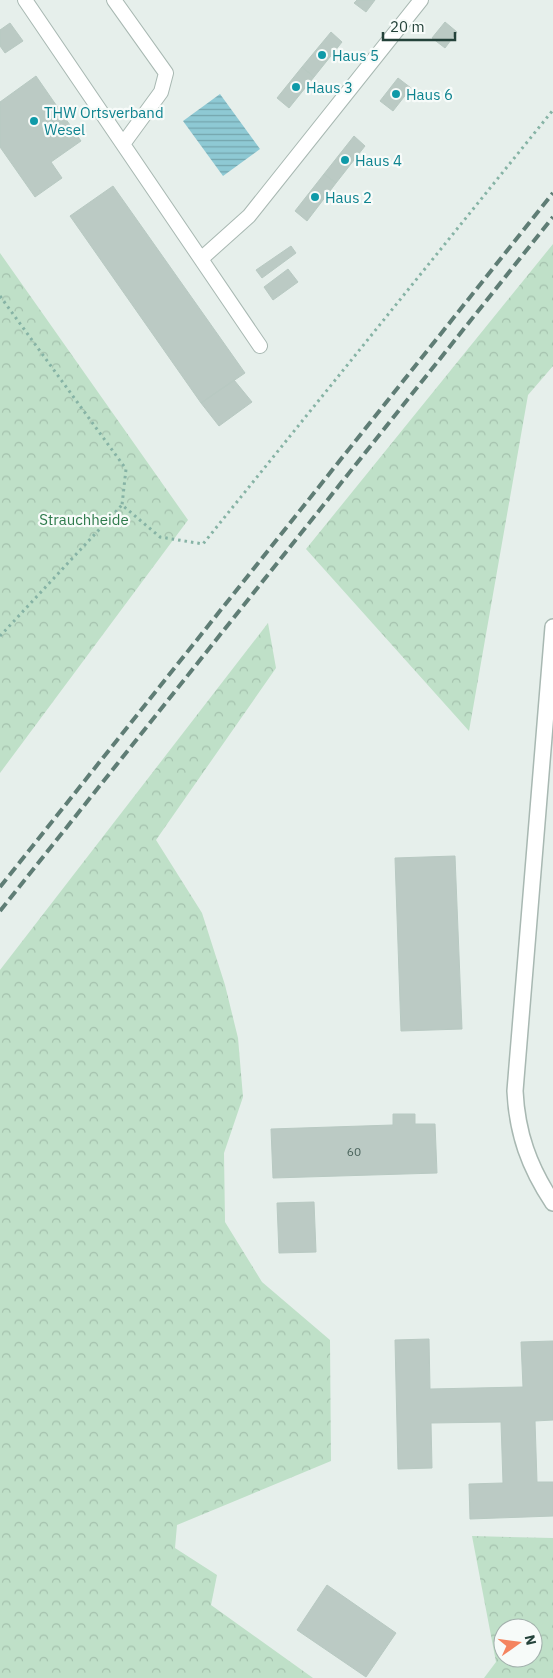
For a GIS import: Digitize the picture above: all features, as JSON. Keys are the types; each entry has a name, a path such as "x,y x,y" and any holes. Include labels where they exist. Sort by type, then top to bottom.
{"street":[{"path":"553,627 515,1091 522,1144 528,1161 553,1202"}],"lane":[{"path":"25,0 260,346"},
{"path":"114,0 166,74 161,92 123,144"},
{"path":"201,259 249,216 422,0"}],"path":[{"path":"122,505 160,537 203,544 553,110"},
{"path":"0,296 126,469 122,505 0,636"}],"green space":[{"path":"553,244 553,366 528,395 469,731 306,549"},
{"name":"Strauchheide","path":"0,253 188,520 0,773"},
{"path":"268,623 276,668 156,840 202,913 225,985 238,1038 243,1097 224,1153 225,1222 262,1282 330,1340 331,1461 177,1525 175,1548 217,1575 211,1605 313,1678 0,1678 0,970"},
{"path":"472,1536 553,1538 553,1678 484,1678 493,1666 493,1668 543,1668 543,1618 493,1618 493,1646"}],"water":[{"path":"220,94 260,149 223,176 183,121"}],"building":[{"path":"357,0 375,0 366,12 354,3"},
{"path":"445,22 457,32 445,48 432,38"},
{"path":"10,23 23,41 5,53 0,46 0,30"},
{"name":"Haus 5","path":"331,32 342,42 314,77 302,67"},
{"name":"Haus 3","path":"302,67 314,77 289,108 277,98"},
{"name":"THW Ortsverband Wesel","path":"36,76 81,141 51,162 62,178 35,197 0,147 0,102"},
{"name":"Haus 6","path":"398,78 411,88 393,111 380,101"},
{"name":"Haus 4","path":"354,136 365,146 336,183 324,174"},
{"name":"Haus 2","path":"324,174 336,183 307,221 295,211"},
{"path":"113,186 245,373 201,403 70,216"},
{"path":"291,246 296,253 262,278 256,270"},
{"path":"288,269 298,282 273,300 264,287"},
{"path":"234,380 252,402 219,426 201,403"},
{"path":"455,856 462,1029 401,1031 395,858"},
{"path":"393,1114 415,1114 415,1124 435,1124 437,1173 273,1178 271,1129 393,1125"},
{"path":"314,1202 316,1252 279,1253 277,1203"},
{"path":"429,1339 430,1389 523,1387 521,1342 553,1341 553,1420 535,1421 537,1482 553,1482 553,1516 470,1519 469,1484 503,1483 501,1422 431,1423 432,1468 398,1469 395,1340"},
{"path":"327,1585 396,1633 366,1677 297,1630"}],"railway":[{"path":"0,887 553,193"},
{"path":"0,911 553,217"}],"place":[{"name":"Haus 5","path":"322,55"},
{"name":"Haus 3","path":"296,87"},
{"name":"Haus 6","path":"396,94"},
{"name":"THW Ortsverband Wesel","path":"34,121"},
{"name":"Haus 4","path":"345,160"},
{"name":"Haus 2","path":"315,197"}]}
